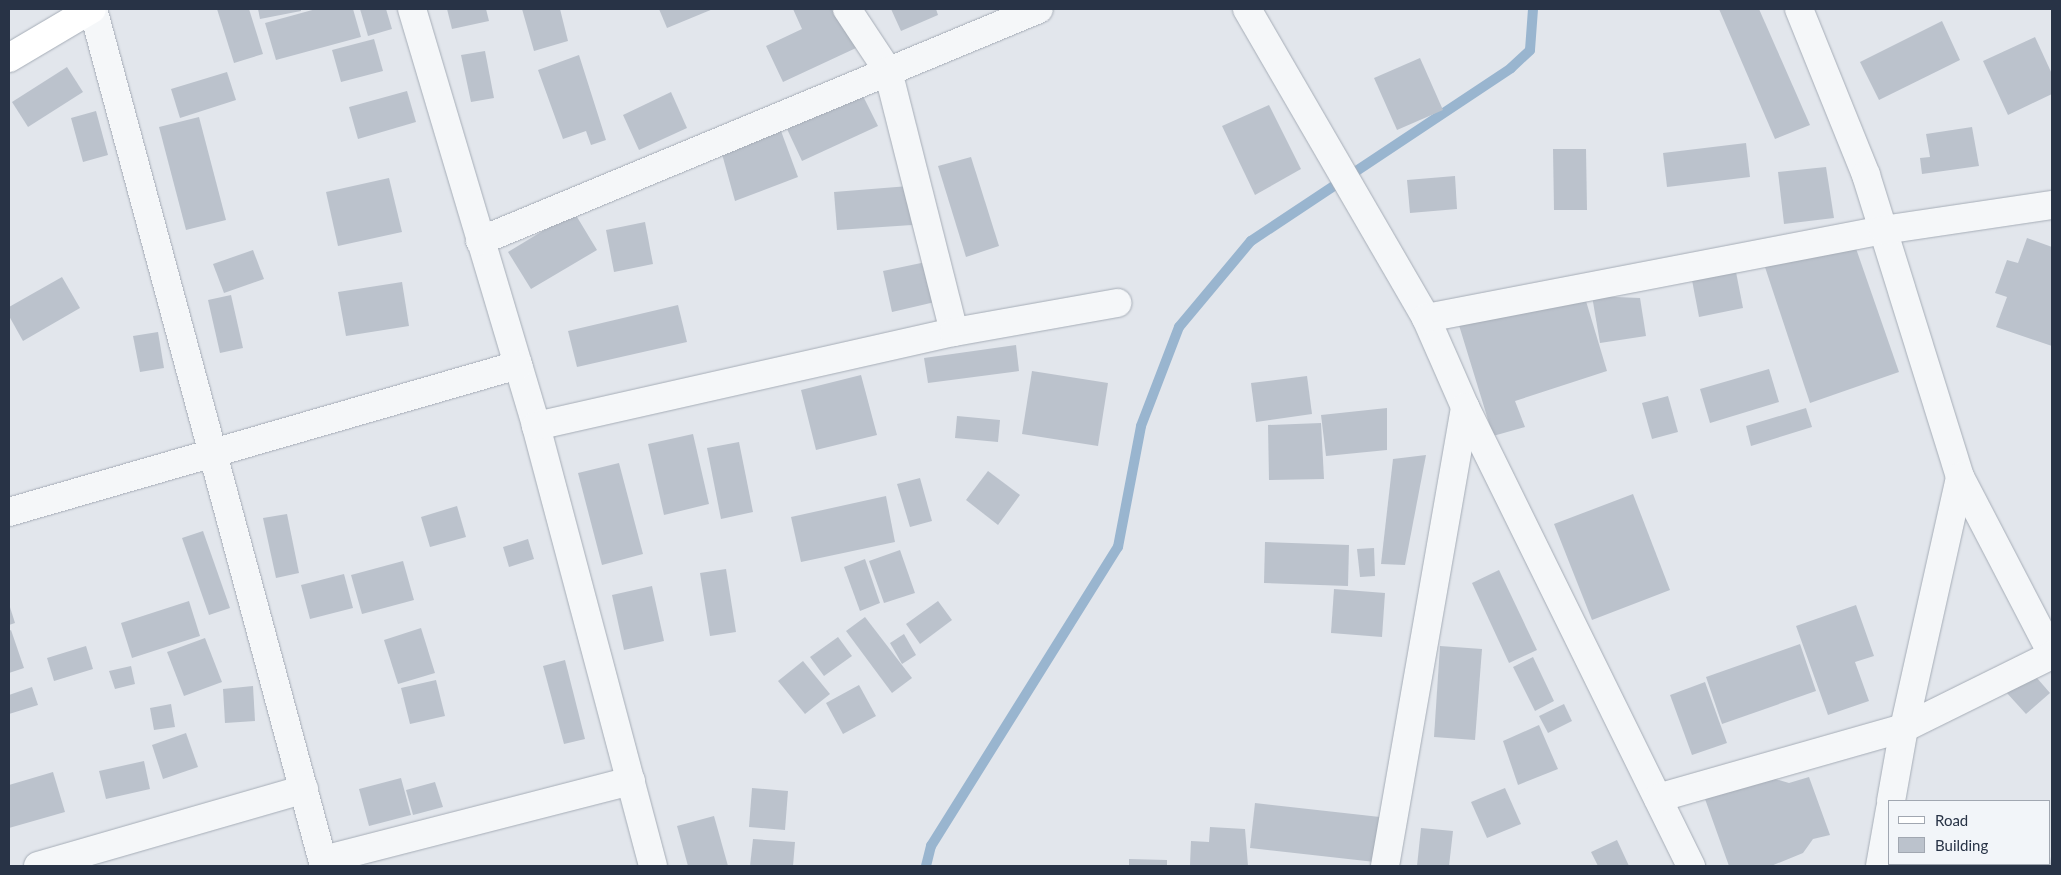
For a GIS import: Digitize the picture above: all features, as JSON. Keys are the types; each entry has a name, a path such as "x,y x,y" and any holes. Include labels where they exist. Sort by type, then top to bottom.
{"main road":[{"path":"9,58 92,9"}],"street":[{"path":"92,9 323,863 631,782"},
{"path":"412,9 536,426 653,866"},
{"path":"847,9 888,71 954,332"},
{"path":"480,241 1039,9"},
{"path":"1247,9 1426,318 1465,407 1691,866"},
{"path":"1658,798 1904,728 2052,654 1960,477 1866,175 1799,9"},
{"path":"1426,318 1883,230 2052,205"},
{"path":"536,426 954,332 1117,303"},
{"path":"9,512 518,365"},
{"path":"1385,866 1465,407"},
{"path":"1891,800 1904,728 1960,477"},
{"path":"38,866 304,789"},
{"path":"1880,866 1888,820"}],"building":[{"path":"217,9 249,9 263,54 234,63"},
{"path":"258,9 301,9 301,11 260,19"},
{"path":"316,9 353,9 361,37 276,60 265,23"},
{"path":"360,9 386,9 392,29 368,36"},
{"path":"447,9 486,9 489,21 452,29"},
{"path":"522,9 560,9 568,41 534,51"},
{"path":"659,9 713,9 667,28"},
{"path":"793,9 836,9 856,48 783,82 766,46 802,29"},
{"path":"891,9 936,9 938,15 901,31"},
{"path":"1719,9 1759,9 1810,125 1775,139"},
{"path":"1942,21 1960,60 1879,100 1860,62"},
{"path":"2035,37 2052,74 2052,94 2008,115 1983,61"},
{"path":"374,39 383,71 341,82 332,50"},
{"path":"485,51 494,98 471,102 461,55"},
{"path":"579,55 606,140 591,145 586,131 563,139 538,70"},
{"path":"1420,58 1443,110 1397,130 1374,78"},
{"path":"67,67 83,92 28,127 12,102"},
{"path":"227,72 236,100 180,118 171,89"},
{"path":"407,91 416,122 358,139 349,107"},
{"path":"671,92 687,128 639,150 623,115"},
{"path":"862,94 878,126 802,161 787,129"},
{"path":"1269,105 1301,169 1255,195 1222,126"},
{"path":"96,111 108,155 83,162 71,118"},
{"path":"199,117 226,220 186,230 159,127"},
{"path":"1972,127 1979,166 1922,174 1920,158 1930,157 1926,134"},
{"path":"781,131 798,177 735,201 722,154"},
{"path":"1746,143 1750,177 1667,187 1663,153"},
{"path":"1553,149 1586,149 1587,210 1554,210"},
{"path":"971,157 999,246 966,257 938,166"},
{"path":"1826,167 1834,218 1784,224 1778,172"},
{"path":"1455,176 1457,209 1410,213 1407,180"},
{"path":"389,178 402,232 338,246 326,192"},
{"path":"909,186 912,225 837,230 834,192"},
{"path":"574,212 597,250 531,289 508,252"},
{"path":"645,222 653,264 614,272 606,230"},
{"path":"1852,237 1899,372 1810,403 1761,255"},
{"path":"2027,238 2052,247 2052,346 1996,327 2007,297 1995,293 2007,260 2018,263"},
{"path":"253,250 264,279 224,293 213,264"},
{"path":"926,262 935,302 892,312 883,271"},
{"path":"1736,272 1743,308 1699,317 1692,280"},
{"path":"62,277 80,308 23,341 9,316 9,307"},
{"path":"402,282 409,326 346,336 338,292"},
{"path":"231,295 243,348 220,353 208,300"},
{"path":"1592,296 1640,298 1646,336 1600,343"},
{"path":"1586,301 1607,371 1515,401 1525,427 1493,436 1458,322"},
{"path":"678,305 687,342 577,367 568,331"},
{"path":"158,332 164,368 140,372 133,336"},
{"path":"1016,345 1019,371 928,383 924,358"},
{"path":"1769,369 1779,402 1710,423 1700,389"},
{"path":"1032,371 1108,383 1098,446 1022,434"},
{"path":"861,375 877,435 816,450 801,390"},
{"path":"1307,376 1312,414 1256,422 1251,383"},
{"path":"1668,396 1678,432 1652,439 1642,403"},
{"path":"1387,408 1387,450 1326,456 1321,415"},
{"path":"1806,408 1812,427 1751,446 1746,426"},
{"path":"957,416 1000,420 998,442 955,438"},
{"path":"1321,423 1324,479 1269,480 1268,425"},
{"path":"693,434 709,504 664,515 648,444"},
{"path":"739,442 753,512 721,519 707,448"},
{"path":"1426,455 1405,565 1381,564 1393,459"},
{"path":"619,463 643,554 602,565 578,473"},
{"path":"988,471 1020,495 998,525 966,500"},
{"path":"920,478 932,521 910,527 897,484"},
{"path":"1633,494 1670,590 1592,620 1554,524"},
{"path":"886,496 895,542 801,562 791,517"},
{"path":"457,506 466,537 430,547 421,517"},
{"path":"287,514 299,573 276,578 263,518"},
{"path":"203,531 230,608 209,615 182,538"},
{"path":"528,539 534,559 509,567 503,547"},
{"path":"1265,542 1349,545 1348,586 1264,583"},
{"path":"1374,548 1375,576 1360,577 1357,549"},
{"path":"900,550 915,593 884,603 869,561"},
{"path":"865,559 880,603 860,611 844,567"},
{"path":"403,561 414,600 362,614 351,575"},
{"path":"726,569 736,632 710,636 700,573"},
{"path":"1499,570 1537,650 1509,663 1472,583"},
{"path":"344,574 353,608 310,619 301,585"},
{"path":"652,586 664,641 624,650 612,595"},
{"path":"1334,589 1385,593 1382,637 1331,633"},
{"path":"189,601 200,636 132,658 121,623"},
{"path":"938,601 952,620 920,644 906,624"},
{"path":"9,604 15,623 9,625"},
{"path":"1856,605 1874,656 1855,662 1869,701 1828,715 1796,626"},
{"path":"865,617 912,678 892,693 846,631"},
{"path":"421,628 435,673 398,684 384,640"},
{"path":"11,630 24,668 9,673 9,631"},
{"path":"904,634 916,655 902,664 890,643"},
{"path":"838,637 852,656 824,676 810,657"},
{"path":"205,638 222,682 184,696 167,652"},
{"path":"1800,644 1816,691 1722,724 1706,677"},
{"path":"86,646 93,669 54,681 47,658"},
{"path":"1440,646 1482,649 1475,740 1434,737"},
{"path":"1533,657 1554,701 1535,711 1513,667"},
{"path":"565,660 585,739 564,744 543,666"},
{"path":"803,661 830,694 805,714 778,681"},
{"path":"131,666 135,684 115,689 109,671"},
{"path":"2030,670 2050,693 2026,714 2006,692"},
{"path":"436,680 445,716 410,724 401,688"},
{"path":"1705,682 1727,743 1692,755 1670,695"},
{"path":"859,685 876,716 843,734 826,703"},
{"path":"253,686 255,721 225,723 223,689"},
{"path":"32,687 38,705 9,714 9,695"},
{"path":"171,704 175,727 154,730 150,708"},
{"path":"1564,704 1572,721 1548,733 1539,716"},
{"path":"1539,725 1558,769 1518,785 1503,741"},
{"path":"186,733 198,767 163,779 152,745"},
{"path":"144,761 150,789 106,799 99,771"},
{"path":"53,772 65,812 9,828 9,785"},
{"path":"1768,777 1789,783 1809,777 1830,835 1813,839 1803,853 1771,866 1729,866 1705,799"},
{"path":"401,778 411,815 369,826 359,789"},
{"path":"435,782 443,807 413,815 406,790"},
{"path":"752,788 788,791 785,830 749,827"},
{"path":"1505,788 1521,824 1487,838 1471,802"},
{"path":"1255,803 1380,817 1375,862 1250,848"},
{"path":"714,816 728,866 688,866 677,826"},
{"path":"1210,827 1245,829 1248,866 1190,865 1191,841 1209,842"},
{"path":"1421,828 1453,831 1449,866 1417,866"},
{"path":"753,839 795,842 793,866 750,866"},
{"path":"1617,840 1629,866 1598,866 1591,852"},
{"path":"2052,849 2052,866 2040,866 2051,865"},
{"path":"1129,859 1167,860 1167,866 1129,866"}],"waterway":[{"path":"926,866 931,846 1118,547 1141,426 1179,327 1251,241 1511,68 1530,50 1533,9"}]}
